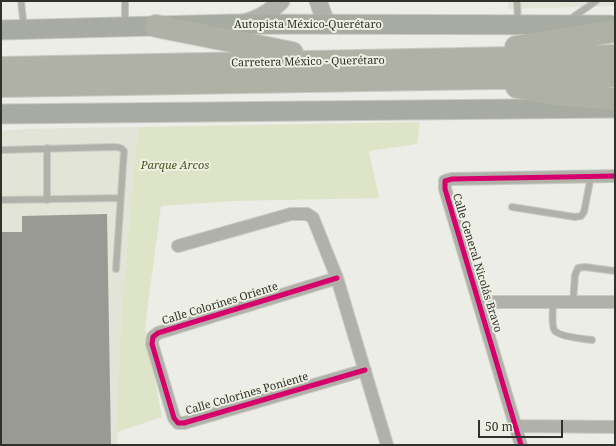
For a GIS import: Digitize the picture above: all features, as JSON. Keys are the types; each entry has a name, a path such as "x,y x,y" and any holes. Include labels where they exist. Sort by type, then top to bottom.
{"highway":[{"path":"156,26 331,61"},
{"path":"465,69 511,48 615,31"},
{"name":"Carretera México - Querétaro","path":"1,86 465,69 615,56"},
{"name":"Carretera México - Querétaro","path":"1,68 331,61 615,76"},
{"path":"465,69 555,94 615,99"}],"main road":[{"name":"Autopista México-Querétaro","path":"1,30 233,24 615,25"},
{"path":"1,114 615,108"}],"street":[{"path":"233,24 253,21 271,11 281,1"},
{"path":"318,1 328,25"},
{"name":"Calle General Nicolás Bravo","path":"521,445 445,189 445,181 452,179 615,176"},
{"path":"178,246 291,214 307,214 313,218 337,278 386,445"},
{"name":"Calle Colorines Oriente","path":"162,380 152,344 153,337 158,333 337,278"},
{"path":"479,302 615,302"},
{"name":"Calle Colorines Poniente","path":"162,380 174,418 178,423 184,423 365,370"},
{"path":"516,426 615,427"}],"lane":[{"path":"21,1 24,30"},
{"path":"125,1 125,27"},
{"path":"518,1 518,25"},
{"path":"562,25 596,1"},
{"path":"1,150 120,147 124,151 116,269"},
{"path":"47,148 48,200"},
{"path":"512,207 575,217 580,216 584,212 591,176"},
{"path":"1,200 121,198"},
{"path":"573,302 575,275 578,268 585,267 615,271"},
{"path":"553,302 553,327 555,331 561,334 592,340"}],"shaded area":[{"path":"508,1 615,1 615,6 508,9"},
{"path":"138,127 121,317 117,445 1,445 1,131 25,129"}],"green space":[{"name":"Parque Arcos","path":"420,122 417,144 369,151 379,198 233,201 161,206 145,327 162,417 117,432 121,317 138,127"}],"building":[{"path":"107,214 111,445 1,445 1,232 22,232 22,216"}],"cycle path":[{"path":"521,445 445,189 445,181 452,179 615,176"},
{"path":"337,278 158,333 153,337 152,344 174,418 178,423 184,423 365,370"}]}
